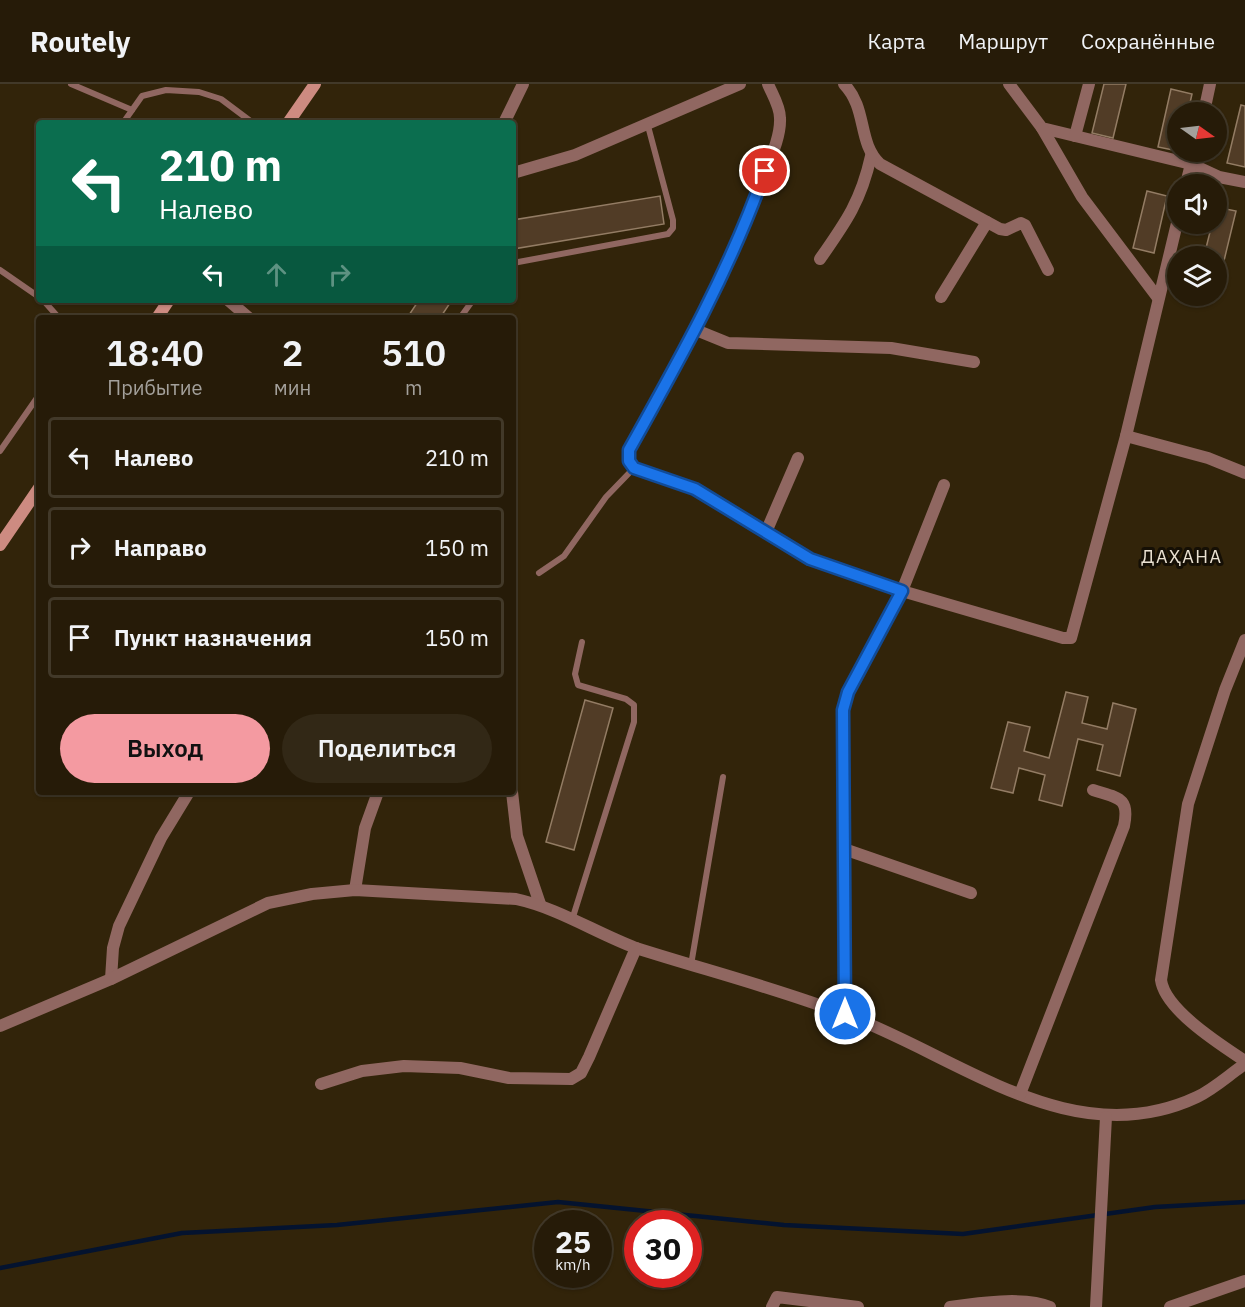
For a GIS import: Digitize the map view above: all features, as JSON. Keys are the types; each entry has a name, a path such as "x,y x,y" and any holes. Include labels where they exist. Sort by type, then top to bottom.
{"main road":[{"path":"290,120 315,84"},
{"path":"0,545 36,492"}],"street":[{"path":"505,120 523,84"},
{"path":"516,172 575,156 740,84"},
{"path":"768,84 780,117 778,136 728,266 696,330 629,450 629,461 634,468 695,489 810,559 902,591 1062,638 1071,638 1126,436 1174,234"},
{"path":"820,259 853,213 864,186 872,156 857,100 844,84"},
{"path":"1009,84 1042,128 1082,196 1158,298"},
{"path":"1075,136 1089,84"},
{"path":"1206,102 1210,84"},
{"path":"1042,128 1191,164 1219,177 1245,182"},
{"path":"872,156 880,164 987,222 1006,230 1021,224 1025,225 1048,270"},
{"path":"1188,174 1191,164"},
{"path":"941,297 987,222"},
{"path":"232,303 246,315"},
{"path":"696,330 728,343 891,348 974,362"},
{"path":"1126,436 1208,458 1245,473"},
{"path":"766,532 798,458"},
{"path":"845,1014 843,710 848,692 902,591 944,485"},
{"path":"0,1026 111,979 268,903 312,894 355,890 516,899 540,904 636,948 845,1014 1020,1094 1071,1112 1106,1117 1150,1114 1198,1097 1245,1063 1210,1038 1172,1002 1162,992 1161,980 1188,804 1225,690 1245,640"},
{"path":"1020,1094 1124,826 1127,811 1124,803 1118,798 1093,790"},
{"path":"111,979 113,948 119,926 161,838 187,795"},
{"path":"355,890 367,822 377,795"},
{"path":"512,795 517,836 540,904"},
{"path":"844,849 971,893"},
{"path":"321,1084 362,1071 404,1066 452,1067 509,1078 571,1079 581,1073 589,1058 636,948"},
{"path":"1096,1307 1106,1117"},
{"path":"1170,1307 1245,1281"},
{"path":"772,1307 777,1297 858,1307"},
{"path":"950,1307 1020,1301 1041,1303 1050,1307"}],"lane":[{"path":"71,84 132,110"},
{"path":"125,120 142,96 166,90 199,92 220,99 249,120"},
{"path":"516,262 668,234 673,228 673,220 648,126"},
{"path":"0,270 36,295"},
{"path":"46,303 56,315"},
{"path":"0,451 36,399"},
{"path":"539,573 564,556 606,497 634,468"},
{"path":"573,920 634,723 634,705 626,699 578,685 575,674 582,642"},
{"path":"691,965 723,777"}],"building":[{"path":"1104,84 1126,84 1113,138 1092,133"},
{"path":"1171,89 1192,94 1190,102 1168,102"},
{"path":"1241,105 1245,106 1245,167 1227,163"},
{"path":"1167,107 1167,149 1158,147"},
{"path":"1147,191 1167,196 1154,253 1133,248"},
{"path":"660,196 664,224 516,249 516,220"},
{"path":"1227,209 1236,211 1227,248 1227,246 1206,246 1210,234 1227,234"},
{"path":"417,303 450,303 442,315 409,315"},
{"path":"1066,692 1088,697 1082,723 1107,729 1113,703 1136,709 1120,776 1097,770 1103,745 1078,739 1062,806 1039,800 1045,775 1019,768 1013,793 991,788 1008,722 1030,727 1024,751 1049,758"},
{"path":"585,700 613,708 574,850 546,842"}],"waterway":[{"path":"0,1268 182,1233 337,1225 558,1202 784,1225 963,1234 1155,1207 1245,1202"}],"district":[{"name":"ДАҲАНА","path":"1182,557"}],"route":[{"path":"765,171 728,266 696,330 629,450 629,461 634,468 695,489 810,559 902,591 848,692 843,710 845,1014"}]}
